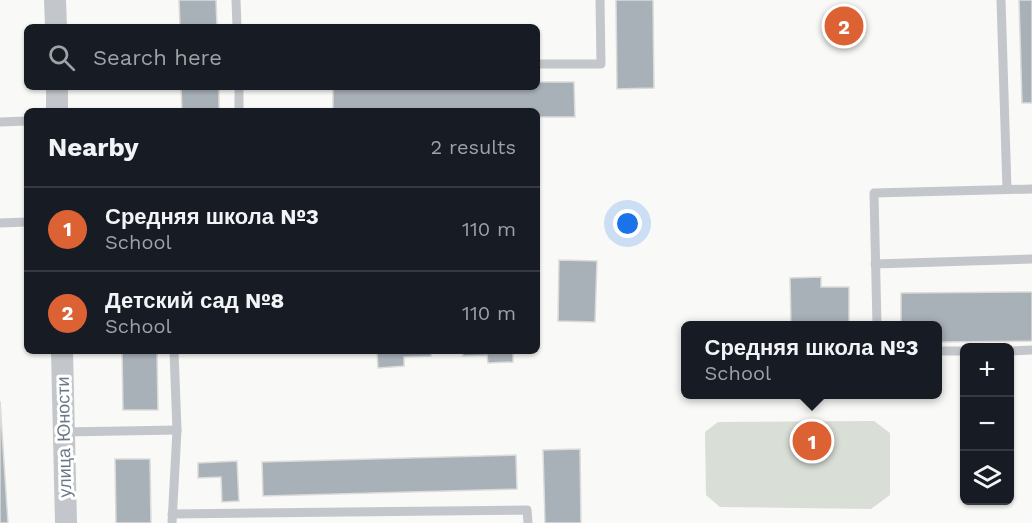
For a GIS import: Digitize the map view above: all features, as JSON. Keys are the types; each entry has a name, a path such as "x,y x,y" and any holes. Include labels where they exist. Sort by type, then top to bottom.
{"street":[{"path":"55,0 56,24"},
{"path":"57,90 57,108"},
{"name":"улица Юности","path":"62,354 66,523"}],"lane":[{"path":"236,0 237,24"},
{"path":"540,64 601,64 600,0"},
{"path":"1001,0 1006,189"},
{"path":"238,90 239,108"},
{"path":"0,122 24,121"},
{"path":"876,321 874,193 1032,189"},
{"path":"0,223 24,222"},
{"path":"875,264 1032,259"},
{"path":"942,351 960,351"},
{"path":"1014,351 1032,351"},
{"path":"174,354 177,430 172,518 527,510 528,523"},
{"path":"64,432 177,430"}],"shaded area":[{"path":"874,421 890,433 890,495 871,509 720,507 706,495 705,432 718,422"}],"building":[{"path":"179,0 216,0 217,24 180,24"},
{"path":"616,0 653,0 654,88 617,89"},
{"path":"1019,0 1032,0 1032,103 1022,103"},
{"path":"540,82 574,82 575,117 540,117 540,108 333,108 333,90 540,90"},
{"path":"181,90 219,90 219,108 182,108"},
{"path":"559,260 597,261 595,322 558,321"},
{"path":"821,277 821,287 849,287 849,321 791,321 790,278"},
{"path":"1032,292 1032,341 942,342 942,321 901,321 901,293"},
{"path":"122,354 157,354 158,410 123,410"},
{"path":"377,354 431,354 431,356 404,357 404,366 378,368"},
{"path":"463,354 513,354 513,362 488,363 487,355 463,356"},
{"path":"0,401 8,523 0,523"},
{"path":"580,449 581,523 545,523 543,450"},
{"path":"516,455 517,489 263,496 262,462"},
{"path":"115,459 150,459 151,523 116,523"},
{"path":"237,461 239,501 222,502 221,477 198,478 198,463"}],"place":[{"name":"Детский сад №8","path":"844,26"},
{"name":"Средняя школа №3","path":"812,441"}]}
